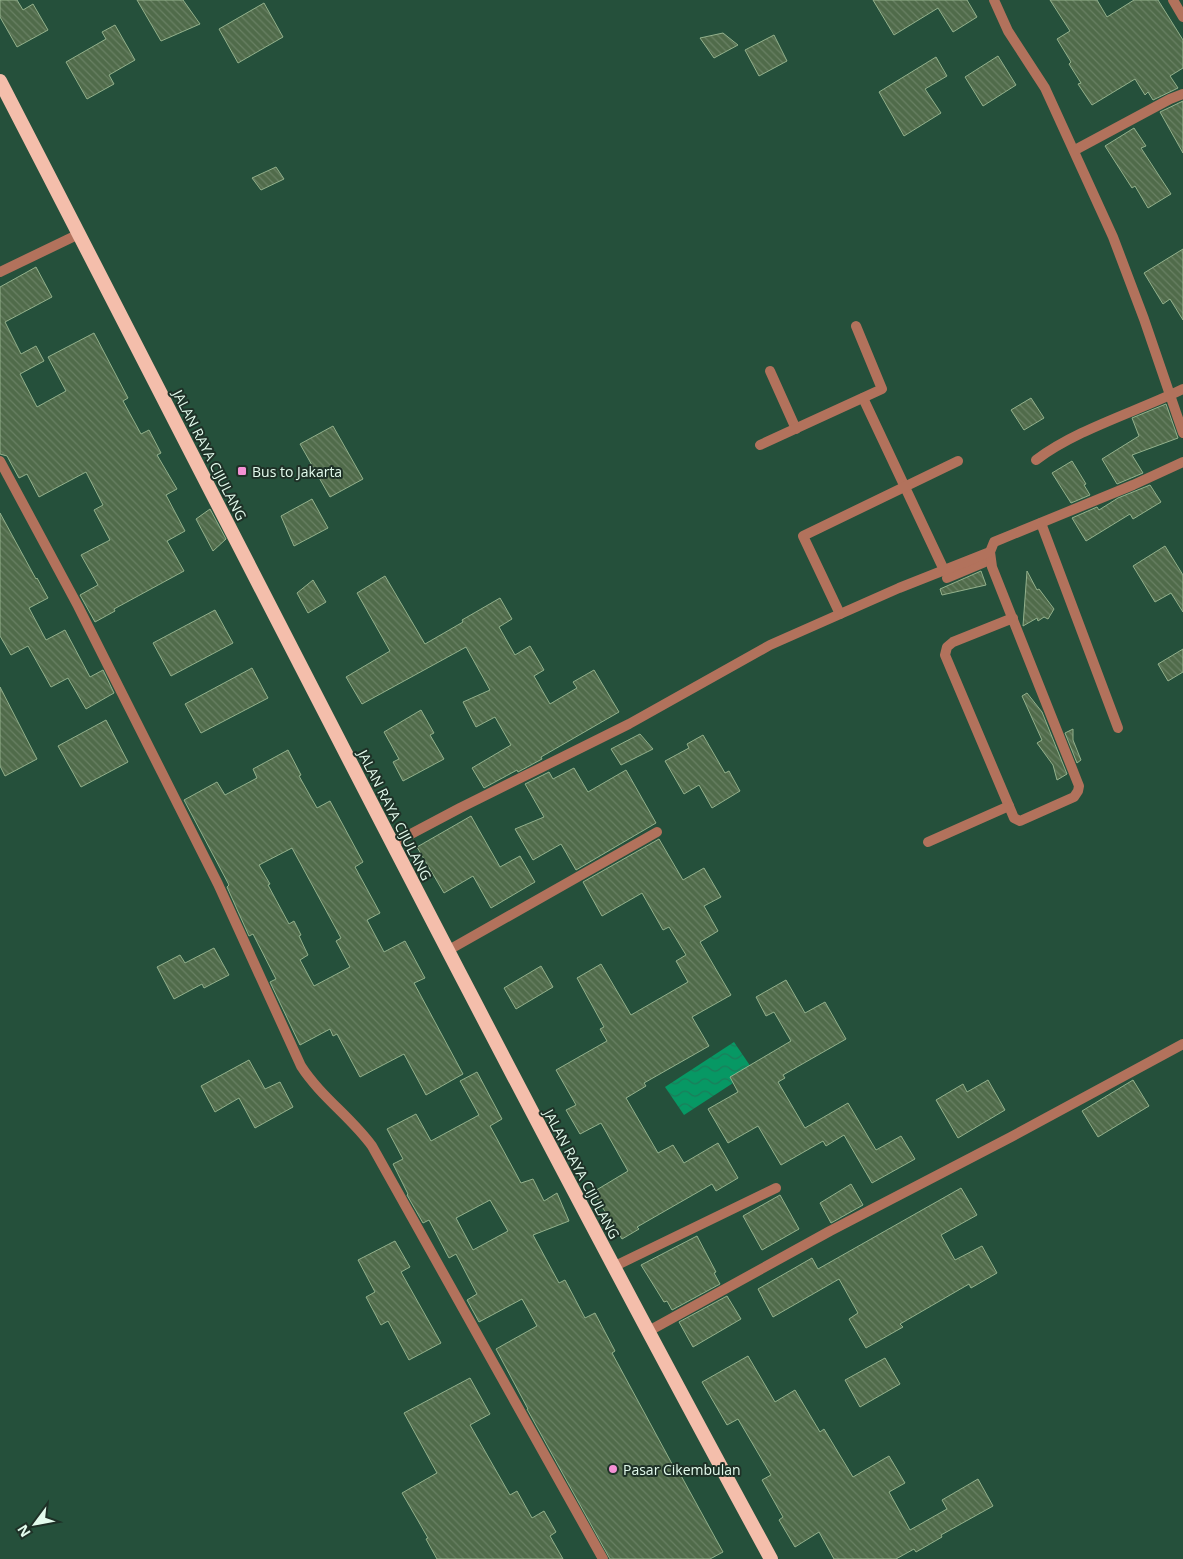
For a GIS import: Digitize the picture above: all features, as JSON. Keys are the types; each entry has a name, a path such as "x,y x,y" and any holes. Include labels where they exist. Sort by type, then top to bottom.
{"highway":[{"name":"JALAN RAYA CIJULANG","path":"0,81 447,951 647,1332 770,1559"}],"street":[{"path":"994,0 1008,31 1045,88 1075,150 1113,237 1144,319 1183,433"},
{"path":"1173,0 1183,17"},
{"path":"1075,150 1170,99 1183,94"},
{"path":"0,272 79,234"},
{"path":"760,445 882,389 856,326"},
{"path":"770,371 796,429"},
{"path":"1036,460 1051,449 1069,440 1183,389"},
{"path":"863,398 945,574"},
{"path":"0,461 78,606 213,876 301,1066 311,1082 354,1124 372,1146 603,1559"},
{"path":"840,614 803,536 958,461"},
{"path":"1013,618 953,642 947,647 945,655 1014,818 1020,822 1074,797 1079,786 1013,618 992,567 990,556 994,542 1133,485 1183,462"},
{"path":"1041,523 1118,728"},
{"path":"392,844 629,724 770,645 840,614 990,556"},
{"path":"928,842 1009,806"},
{"path":"447,951 657,832"},
{"path":"647,1332 830,1231 1011,1137 1183,1044"},
{"path":"613,1267 776,1188"}],"water":[{"path":"734,1042 753,1070 684,1115 665,1087"}],"building":[{"path":"0,0 17,0 23,10 33,4 48,30 17,47 0,17"},
{"path":"137,0 183,0 200,24 161,41"},
{"path":"873,0 967,0 977,17 953,32 938,8 894,35"},
{"path":"1050,0 1097,0 1107,17 1134,0 1158,0 1183,40 1183,68 1170,76 1178,88 1153,100 1148,92 1145,95 1135,79 1092,105 1078,84 1081,83 1057,39 1070,31"},
{"path":"264,3 283,37 238,63 219,29"},
{"path":"115,25 135,60 109,75 114,84 87,99 66,62 106,39 102,32"},
{"path":"723,33 738,45 714,58 700,38"},
{"path":"774,35 787,61 759,76 745,50"},
{"path":"998,56 1016,85 983,106 965,77"},
{"path":"936,57 947,76 925,89 941,113 904,136 879,92"},
{"path":"1183,101 1183,153 1160,112"},
{"path":"1134,128 1146,146 1141,148 1171,194 1148,208 1135,186 1132,188 1105,146"},
{"path":"276,167 284,179 261,190 252,178"},
{"path":"1183,249 1183,320 1170,299 1163,304 1144,273"},
{"path":"36,267 52,297 5,322 21,354 36,346 44,361 20,374 37,407 66,391 48,357 94,333 128,398 123,401 141,434 149,430 161,453 157,455 177,489 166,495 185,531 167,541 184,571 114,609 115,611 95,622 80,595 98,585 81,555 110,540 94,510 103,505 86,472 39,497 27,474 19,478 7,456 0,454 0,287"},
{"path":"1031,398 1044,418 1024,430 1011,410"},
{"path":"1166,404 1178,438 1132,455 1143,473 1117,484 1102,459 1139,436 1132,418"},
{"path":"333,426 363,479 330,497 300,444"},
{"path":"1072,461 1086,484 1084,485 1090,495 1071,503 1052,473"},
{"path":"1150,485 1161,502 1133,519 1130,514 1086,541 1072,518 1097,507 1099,510 1118,498"},
{"path":"312,499 328,528 294,546 281,516"},
{"path":"210,509 226,539 213,551 196,519"},
{"path":"0,513 48,598 29,608 46,640 65,630 90,677 103,670 114,693 86,709 68,678 51,687 28,646 11,655 0,636"},
{"path":"1165,546 1183,575 1183,612 1171,593 1155,602 1133,566"},
{"path":"981,571 986,585 942,595 940,589"},
{"path":"1027,571 1037,590 1039,589 1054,609 1048,619 1044,617 1038,621 1037,618 1023,626"},
{"path":"385,576 425,644 500,598 512,619 499,627 515,655 530,646 544,670 534,676 550,704 577,688 573,682 594,670 619,712 541,757 542,759 484,788 472,768 511,745 495,717 476,727 463,702 490,690 466,647 362,704 346,677 390,651 357,593"},
{"path":"313,580 326,602 308,613 297,593"},
{"path":"215,610 233,643 171,676 153,643"},
{"path":"1183,649 1183,672 1168,681 1158,664"},
{"path":"252,668 268,698 201,733 185,704"},
{"path":"0,687 37,759 5,776 0,766"},
{"path":"1027,693 1042,712 1067,774 1057,780 1053,765 1037,743 1042,740 1022,696"},
{"path":"421,710 434,733 430,735 444,759 403,781 393,762 399,759 384,732"},
{"path":"106,720 128,762 81,787 58,746"},
{"path":"1073,729 1073,740 1081,760 1077,763 1065,733"},
{"path":"640,734 653,749 621,765 611,749"},
{"path":"703,735 725,773 729,771 740,791 712,808 699,785 684,794 665,761 689,748 687,744"},
{"path":"288,750 301,775 299,776 317,808 330,801 363,862 355,867 380,913 367,920 384,952 405,941 425,978 414,983 463,1074 426,1095 404,1054 360,1077 337,1034 333,1036 330,1029 300,1045 270,982 276,979 253,934 249,936 227,887 229,885 184,800 217,782 225,795 257,778 253,769","holes":["292,848 341,938 336,941 350,967 314,986 300,960 308,955 299,936 301,935 294,921 289,924 259,865"]},
{"path":"574,768 588,792 626,770 656,823 576,870 561,844 533,860 515,829 544,817 525,784 549,772 553,779"},
{"path":"471,816 500,867 520,856 535,882 491,908 473,876 444,893 417,847"},
{"path":"659,839 683,880 704,868 721,897 704,906 718,931 700,942 731,995 692,1017 709,1046 644,1083 646,1086 626,1098 658,1153 673,1145 684,1163 718,1143 738,1178 716,1191 712,1184 637,1227 639,1229 622,1239 593,1192 628,1171 601,1123 580,1134 566,1110 576,1105 556,1070 607,1041 600,1029 604,1027 577,978 601,964 631,1015 688,982 676,961 686,955 669,927 663,930 642,893 602,916 583,882"},
{"path":"214,948 229,975 204,988 202,984 174,999 157,967 180,955 185,963"},
{"path":"541,966 553,987 516,1009 504,988"},
{"path":"786,980 805,1013 825,1002 846,1039 783,1075 785,1078 778,1082 805,1128 848,1103 876,1150 901,1136 915,1159 872,1183 844,1135 826,1146 823,1141 781,1165 758,1126 728,1143 708,1109 738,1092 730,1077 791,1041 774,1012 766,1016 756,997"},
{"path":"249,1060 265,1089 280,1082 293,1107 255,1128 239,1098 215,1112 201,1086"},
{"path":"477,1072 502,1119 490,1126 521,1183 533,1179 544,1201 557,1193 569,1221 533,1235 559,1283 565,1280 585,1318 595,1313 615,1351 612,1353 677,1473 679,1472 723,1552 710,1559 610,1559 496,1349 537,1326 522,1299 479,1322 467,1300 477,1294 456,1254 449,1258 429,1220 423,1223 407,1195 393,1164 403,1159 387,1129 416,1114 431,1141 479,1115 460,1081","holes":["490,1200 508,1231 473,1250 456,1218"]},
{"path":"988,1080 1005,1110 958,1138 936,1100 963,1084 967,1092"},
{"path":"1133,1080 1149,1106 1098,1137 1082,1111"},
{"path":"851,1184 863,1205 831,1223 820,1203"},
{"path":"961,1188 977,1215 941,1235 955,1260 982,1246 997,1273 971,1288 969,1284 900,1324 903,1327 866,1348 849,1319 858,1313 839,1279 773,1317 758,1289 812,1258 818,1269"},
{"path":"780,1195 799,1229 762,1250 743,1216"},
{"path":"697,1236 716,1272 714,1273 720,1284 672,1310 667,1301 664,1302 641,1265"},
{"path":"395,1241 410,1267 401,1272 441,1343 409,1360 388,1321 381,1325 366,1297 375,1292 358,1260"},
{"path":"727,1296 741,1319 693,1347 679,1322"},
{"path":"748,1356 775,1402 795,1390 820,1432 824,1429 853,1477 889,1456 905,1483 889,1492 910,1530 947,1509 942,1500 978,1479 993,1506 941,1535 942,1537 916,1552 914,1549 896,1559 834,1559 819,1532 795,1547 779,1520 783,1517 762,1480 771,1475 738,1419 727,1425 702,1382"},
{"path":"885,1358 900,1384 860,1407 845,1380"},
{"path":"470,1378 490,1414 470,1425 510,1495 517,1491 532,1518 544,1511 556,1532 550,1536 563,1559 437,1559 426,1539 428,1538 402,1493 437,1473 404,1413"}],"place":[{"name":"Bus to Jakarta","path":"242,471"},
{"name":"Pasar Cikembulan","path":"613,1469"}]}
